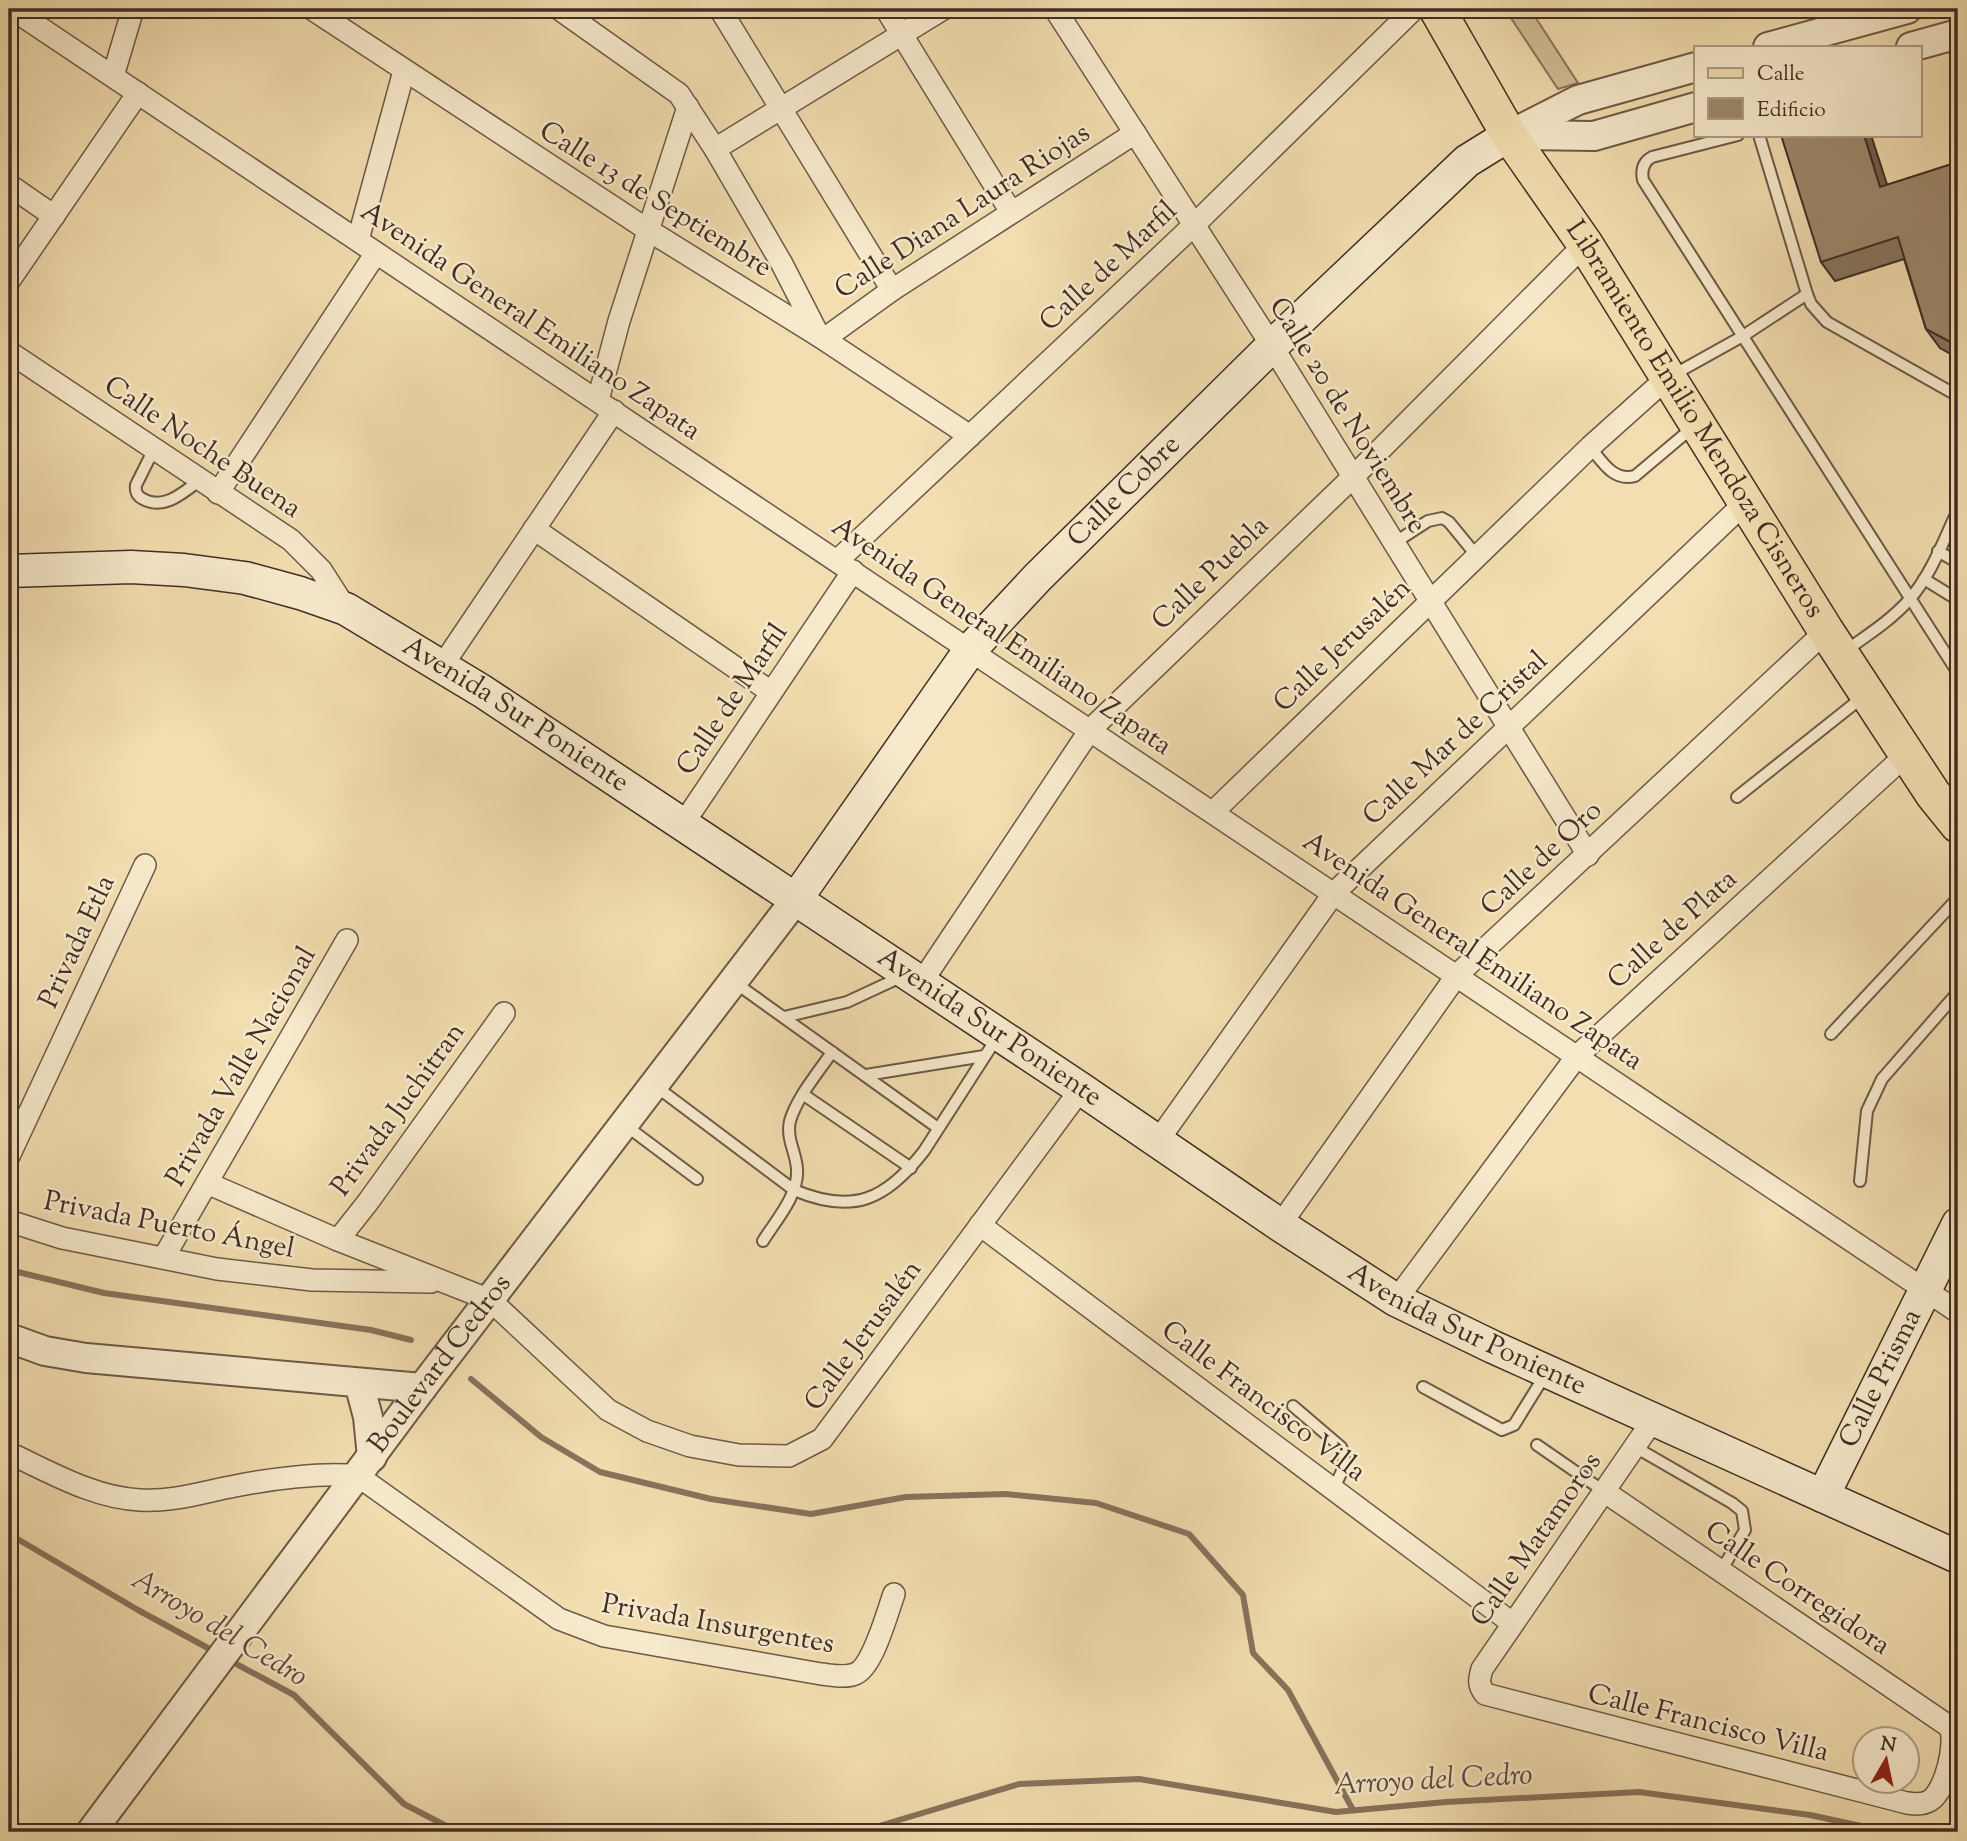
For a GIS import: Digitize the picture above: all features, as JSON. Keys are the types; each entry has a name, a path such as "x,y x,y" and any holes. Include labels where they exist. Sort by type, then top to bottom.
{"main road":[{"name":"Libramiento Emilio Mendoza Cisneros","path":"1437,9 1509,135 1585,244 1867,694 1933,794 1958,825"},
{"name":"Calle Cobre","path":"796,899 970,650 1037,578 1272,346 1466,161 1509,135"},
{"name":"Avenida Sur Poniente","path":"9,571 131,567 184,570 245,578 346,609 442,666 915,978 991,1045 1081,1089 1280,1225 1396,1300 1547,1372 1958,1557"},
{"name":"Calle Prisma","path":"1823,1496 1958,1224"}],"street":[{"name":"Avenida General Emiliano Zapata","path":"12,9 1958,1312"},
{"path":"113,76 133,9"},
{"name":"Calle 13 de Septiembre","path":"312,9 648,230 821,337 970,436"},
{"path":"559,9 679,94 715,149 821,337"},
{"path":"720,9 892,290"},
{"path":"886,9 1011,212"},
{"path":"715,149 943,9"},
{"name":"Calle 20 de Noviembre","path":"1055,9 1272,346 1588,855"},
{"name":"Calle de Marfil","path":"683,824 771,692 845,566 970,436 1195,225 1414,9"},
{"path":"1772,46 1907,9"},
{"path":"1915,46 1958,34"},
{"path":"1509,135 1578,100 1694,68"},
{"path":"358,240 404,71"},
{"path":"9,281 138,93"},
{"path":"442,666 534,529 606,406 619,321 688,107"},
{"path":"1509,135 1594,136 1694,108"},
{"name":"Calle Diana Laura Riojas","path":"821,337 1135,133"},
{"path":"9,185 54,216"},
{"name":"Calle Puebla","path":"915,978 1090,730 1353,477 1585,244"},
{"path":"218,493 376,253"},
{"name":"Calle Noche Buena","path":"9,352 291,540 321,570 346,609"},
{"name":"Calle Jerusalén","path":"1213,812 1476,555 1667,378"},
{"name":"Calle Mar de Cristal","path":"1157,1142 1334,893 1747,501"},
{"path":"534,529 771,692"},
{"name":"Calle de Oro","path":"1280,1225 1457,975 1588,855 1834,642"},
{"name":"Calle de Plata","path":"1396,1300 1577,1056 1907,754"},
{"name":"Privada Etla","path":"9,1156 145,865"},
{"name":"Boulevard Cedros","path":"91,1832 422,1388 796,899"},
{"name":"Privada Valle Nacional","path":"164,1257 347,940"},
{"name":"Privada Juchitran","path":"338,1240 504,1013"},
{"name":"Calle Jerusalén","path":"489,1300 608,1410 647,1431 690,1446 739,1455 789,1456 822,1439 1081,1089"},
{"name":"Privada Puerto Ángel","path":"207,1183 338,1240 489,1300"},
{"name":"Privada Puerto Ángel","path":"9,1221 62,1238 218,1269 312,1280 446,1282"},
{"name":"Calle Francisco Villa","path":"979,1225 1512,1623"},
{"path":"9,1338 45,1352 86,1358 422,1388"},
{"path":"9,1453 101,1494 138,1500 178,1500 236,1485 343,1474 365,1467 368,1417 359,1383"},
{"name":"Calle Matamoros","path":"1485,1694 1479,1680 1482,1669 1653,1420"},
{"name":"Privada Insurgentes","path":"365,1467 559,1619 604,1636 821,1674 852,1676 862,1671 870,1657 894,1594"},
{"name":"Calle Corregidora","path":"1605,1492 1942,1721 1950,1727 1954,1735"},
{"name":"Calle Francisco Villa","path":"1485,1694 1917,1805 1928,1802 1941,1789 1954,1735"}],"lane":[{"path":"1734,136 1652,157 1644,165 1641,173 1643,180 1958,673"},
{"path":"1759,136 1811,304 1827,322 1958,396"},
{"path":"1667,378 1743,336 1807,294"},
{"path":"1590,447 1612,473 1626,478 1635,476 1696,425"},
{"path":"154,449 135,485 138,496 146,501 168,502 200,480"},
{"path":"1834,642 1885,621 1911,598 1924,579 1958,510"},
{"path":"1394,543 1428,521 1442,518 1449,522 1476,555"},
{"path":"1938,551 1958,562"},
{"path":"1924,579 1958,600"},
{"path":"1737,797 1867,694"},
{"path":"1831,1034 1958,898"},
{"path":"783,1017 847,1002 915,978"},
{"path":"734,982 938,1128"},
{"path":"1860,1181 1862,1139 1867,1111 1882,1079 1958,992"},
{"path":"866,1075 991,1045"},
{"path":"654,1085 794,1190 818,1200 842,1203 867,1199 888,1188 911,1168 991,1045"},
{"path":"763,1241 794,1190 797,1166 789,1131 790,1120 832,1052"},
{"path":"804,1095 911,1168"},
{"path":"625,1125 697,1179"},
{"path":"1423,1387 1502,1430 1514,1425 1547,1372"},
{"path":"1293,1406 1341,1447 1345,1455 1342,1472 1333,1489"},
{"path":"1537,1445 1605,1492"},
{"path":"1634,1447 1742,1511 1745,1530 1721,1571"}],"shaded area":[{"path":"1505,9 1530,9 1578,83 1558,89"}],"building":[{"path":"1781,136 1864,136 1880,187 1958,162 1958,346 1926,329 1898,237 1821,262"}],"waterway":[{"path":"9,1267 18,1272 104,1293 371,1330 411,1340"},
{"path":"471,1379 541,1437 600,1472 711,1499 811,1514 906,1497 1005,1494 1096,1503 1189,1534 1243,1595 1253,1653 1288,1690 1353,1810"},
{"name":"Arroyo del Cedro","path":"9,1534 217,1653"},
{"name":"Arroyo del Cedro","path":"229,1660 294,1695 404,1804 458,1832"},
{"name":"Arroyo del Cedro","path":"859,1832 1019,1784 1139,1779 1336,1812 1446,1802 1639,1792 1810,1815 1889,1832"}]}
